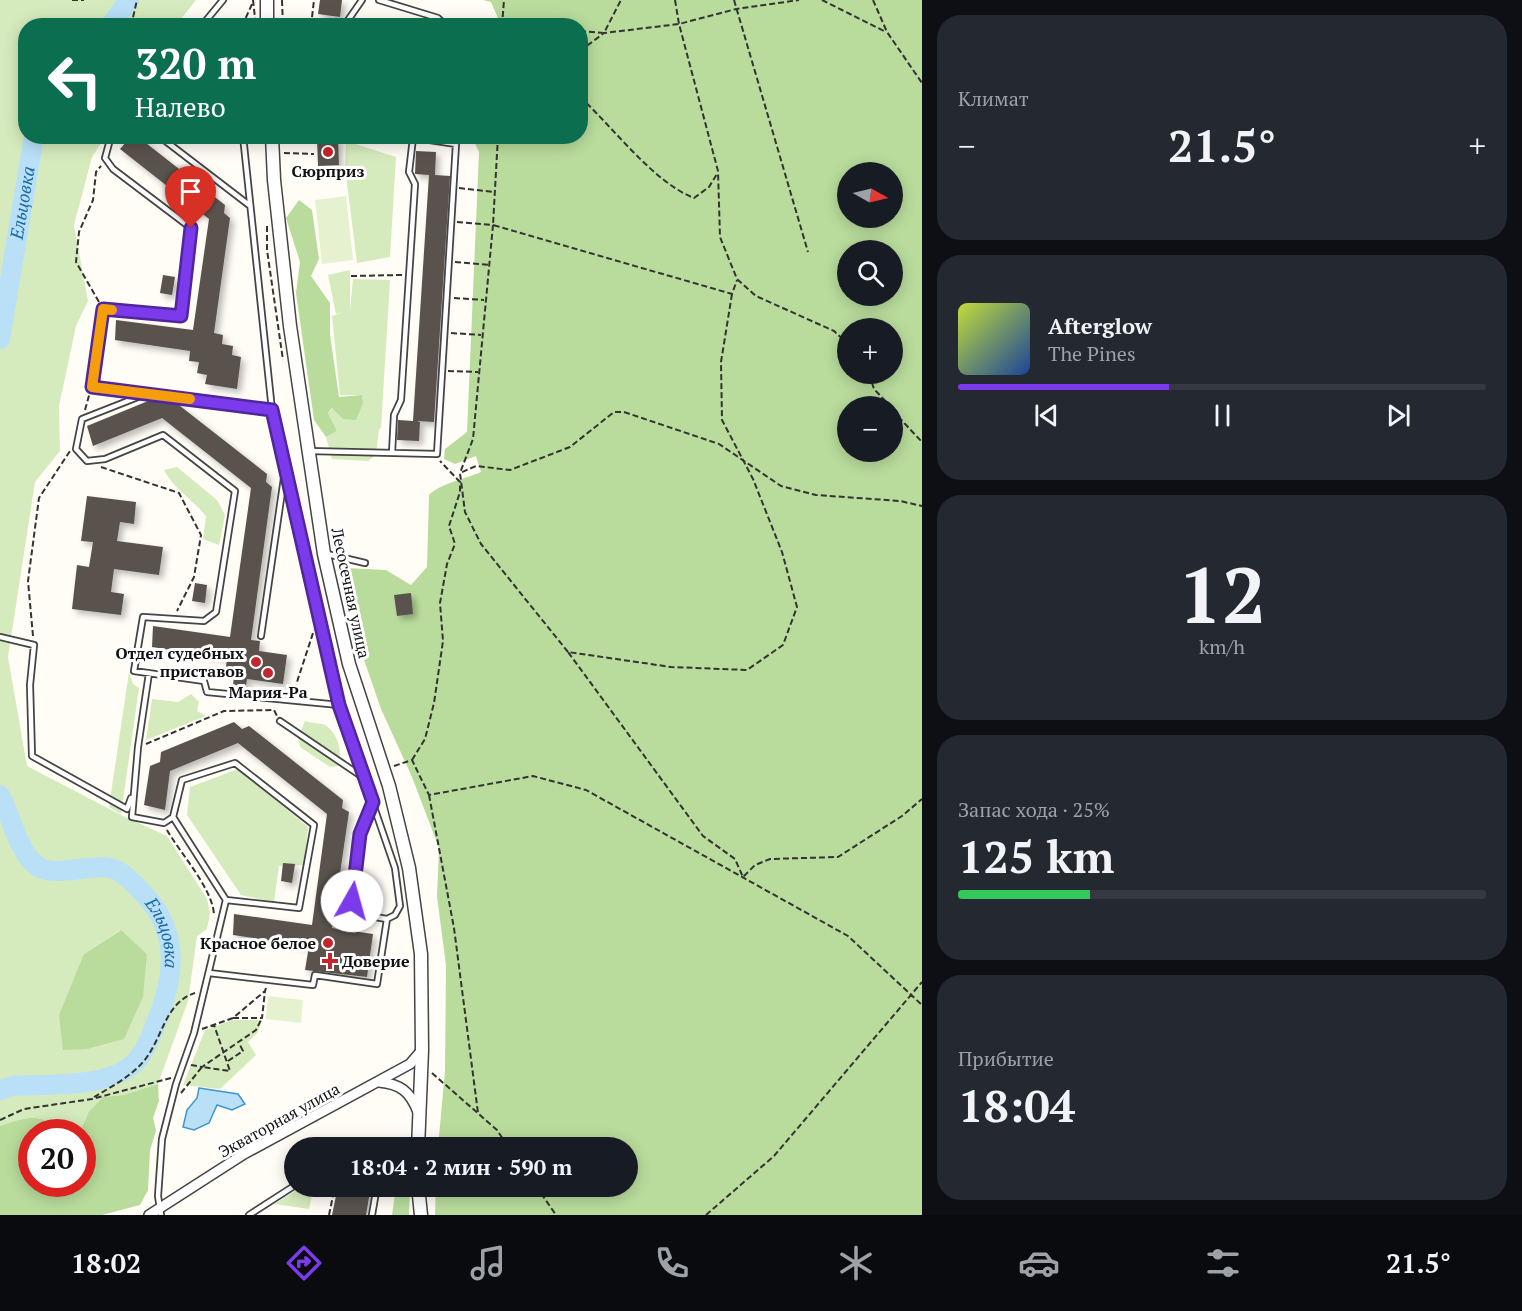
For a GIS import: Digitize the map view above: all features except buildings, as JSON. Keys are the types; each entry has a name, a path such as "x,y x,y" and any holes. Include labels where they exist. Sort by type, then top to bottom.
{"street":[{"path":"267,0 267,18"},
{"name":"Лесосечная улица","path":"273,144 274,180 290,326 324,554 349,664 384,769 409,868 421,954 422,1050 418,1137"},
{"name":"Экваторная улица","path":"149,1215 160,1212 244,1154 410,1064 422,1050"},
{"path":"378,1082 394,1084 406,1090 419,1116"},
{"path":"419,1197 421,1215"}],"lane":[{"path":"208,18 223,0"},
{"path":"350,18 362,0"},
{"path":"379,0 438,18"},
{"path":"109,144 105,158 113,169 191,228 181,316 103,309 92,387 272,410"},
{"path":"169,144 249,205"},
{"path":"244,144 272,410 339,705 373,802 395,868 400,906 395,915 387,920 362,915 356,910 352,901 360,834 373,802"},
{"path":"392,453 394,415 401,400 415,184 409,172 412,144"},
{"path":"308,450 437,454 456,144"},
{"path":"148,393 82,419 75,444 76,449 87,461 105,459 163,435 235,491 216,612 204,621 143,617 134,671 204,681 207,692 339,705"},
{"path":"261,636 285,469"},
{"path":"324,554 365,563"},
{"path":"0,637 33,645 30,685 32,756 108,801 127,809 133,793"},
{"path":"149,673 138,747 132,817 164,823 173,817 182,780 235,763 314,825 299,908 226,900"},
{"path":"280,721 364,778"},
{"path":"160,1212 162,1139 173,1095 194,1033 226,900 173,817"},
{"path":"209,973 313,986 315,975 377,984 387,920"},
{"path":"249,1215 284,1192"},
{"path":"372,1215 375,1197"}],"path":[{"path":"72,0 84,0"},
{"path":"133,18 137,0"},
{"path":"282,0 283,18"},
{"path":"312,18 314,0"},
{"path":"503,18 504,0"},
{"path":"588,45 603,33 621,0"},
{"path":"675,0 679,24 718,171 720,237 737,279 756,296 837,334"},
{"path":"734,0 808,252"},
{"path":"588,32 603,33 679,24 736,9 797,0"},
{"path":"822,0 887,32"},
{"path":"873,0 887,32 922,83"},
{"path":"246,18 253,1"},
{"path":"253,1 254,18"},
{"path":"588,105 650,167 687,195 694,198 703,192 718,171"},
{"path":"498,144 497,192 481,335 473,439 460,473 465,512 481,544 568,652 703,836 735,859 742,877"},
{"path":"274,152 315,154"},
{"path":"103,309 76,262 79,231 93,200 96,172 105,158"},
{"path":"453,188 497,192"},
{"path":"266,217 267,250 283,362"},
{"path":"452,221 494,225 732,294"},
{"path":"450,262 490,265"},
{"path":"351,276 408,275"},
{"path":"568,652 671,667 747,670 783,645 797,607 782,552 746,462 730,439 722,420 721,362 732,294 737,279"},
{"path":"448,297 485,300"},
{"path":"262,323 290,326"},
{"path":"445,333 481,335"},
{"path":"443,370 478,372"},
{"path":"82,419 92,387"},
{"path":"460,473 476,466 510,470 570,447 614,412 624,412 719,444 781,486 816,495 900,501 922,506"},
{"path":"903,421 922,442"},
{"path":"33,645 28,581 39,498 75,444"},
{"path":"384,769 412,760 425,739 434,703 443,640 440,603 447,564 455,544 449,526 460,492 460,482 432,453"},
{"path":"87,461 179,493 201,535 194,578 174,619"},
{"path":"275,699 296,685 314,631 312,620"},
{"path":"138,747 224,711 274,710 280,721"},
{"path":"412,760 429,795 454,928 478,1113"},
{"path":"429,795 533,776 586,790 848,936 922,1005"},
{"path":"742,877 755,865 770,859 838,856 902,816 922,800"},
{"path":"164,823 213,904 213,923"},
{"path":"173,1095 185,1091 202,1067 256,1030 262,1018 267,980"},
{"path":"706,1215 774,1156 922,982"},
{"path":"194,1003 197,988"},
{"path":"194,1033 232,1018 265,991"},
{"path":"92,1099 130,1075 143,1062 173,1008 184,998 196,993"},
{"path":"232,1018 262,1018"},
{"path":"183,1064 230,1071 214,1025"},
{"path":"228,1061 243,1052 238,1043"},
{"path":"421,1064 497,1130 502,1137"},
{"path":"0,1120 24,1109 92,1099 175,1077 169,1086"},
{"path":"329,1215 333,1197"},
{"path":"544,1197 556,1215"}],"green space":[{"path":"0,0 196,0 182,18 18,18 18,144 100,144 92,157 74,225 88,301 76,326 59,406 60,451 35,482 8,657 27,766 167,836 207,899 210,913 207,929 197,936 188,1001 158,1084 123,1095 103,1097 89,1111 86,1119 25,1118 0,1126","holes":["120,930 147,954 84,954"]},
{"path":"483,0 922,0 922,1215 435,1215 436,1197 638,1197 638,1137 439,1137 445,1071 446,965 437,897 439,848 412,777 381,709 361,651 346,568 386,570 411,585 427,567 429,495 446,485 481,472 476,456 455,464 444,459 445,449 467,432 479,152 475,144 588,144 588,18 498,18 491,2"},
{"path":"346,144 355,144 396,157 390,257 357,263 345,168"},
{"path":"346,196 353,260 322,264 315,200"},
{"path":"299,200 312,210 319,259 311,276 330,303 330,335 339,397 362,395 363,403 356,420 343,419 332,408 328,413 337,431 326,437 314,420 296,293 300,262 286,218"},
{"path":"350,270 350,311 353,279 390,280 381,428 376,455 368,461 332,459 326,437 337,431 328,413 333,408 363,403 362,395 340,395 332,316 344,312 336,314 328,275"},
{"path":"177,467 217,500 225,515 219,545 203,539 206,516 173,483 164,470"},
{"path":"129,672 133,684 139,688 121,814 109,807"},
{"path":"191,694 199,702 197,711 206,716 146,740 152,699 178,702"},
{"path":"305,721 325,725 333,733 340,749 338,766 330,767 300,747 298,738"},
{"path":"238,769 308,827 304,865 279,866 274,902 241,895 187,815 190,787"},
{"path":"121,930 147,954 143,997 124,1039 87,1049 63,1050 59,1015 84,954"},
{"path":"268,996 303,1000 301,1023 266,1019"},
{"path":"232,1020 262,1020 258,1032 248,1042 256,1055 220,1089 183,1085 205,1030"},
{"path":"158,1084 159,1101 153,1118 156,1131 150,1150 148,1190 140,1205 102,1215 0,1215 0,1126 18,1120 18,1197 96,1197 96,1119 86,1119 89,1111 103,1097 123,1095"},
{"path":"286,1197 312,1197 309,1209 274,1204"},
{"path":"395,1197 410,1197 409,1215 392,1215"}],"water":[{"path":"199,1088 238,1094 245,1104 232,1110 217,1105 209,1123 194,1130 183,1127 187,1110 197,1098"}],"waterway":[{"name":"Ельцовка","path":"116,18 129,0"},
{"name":"Ельцовка","path":"0,339 33,144"},
{"name":"Ельцовка","path":"0,795 23,849 34,864 51,871 110,868 122,873 136,886 152,903 161,918 167,933 171,966 169,983 152,1034 141,1055 127,1069 113,1076 80,1083 13,1086 0,1090"}],"slow traffic":[{"path":"112,310 103,309 92,387 190,399"}],"place":[{"name":"Сюрприз","path":"328,152"},
{"name":"Отдел судебных приставов","path":"256,662"},
{"name":"Мария-Ра","path":"268,673"},
{"name":"Красное белое","path":"328,943"},
{"name":"Доверие","path":"330,961"}],"route":[{"path":"191,228 181,316 103,309 92,387 265,411 272,410 339,705 373,802 360,834 352,901"}]}
